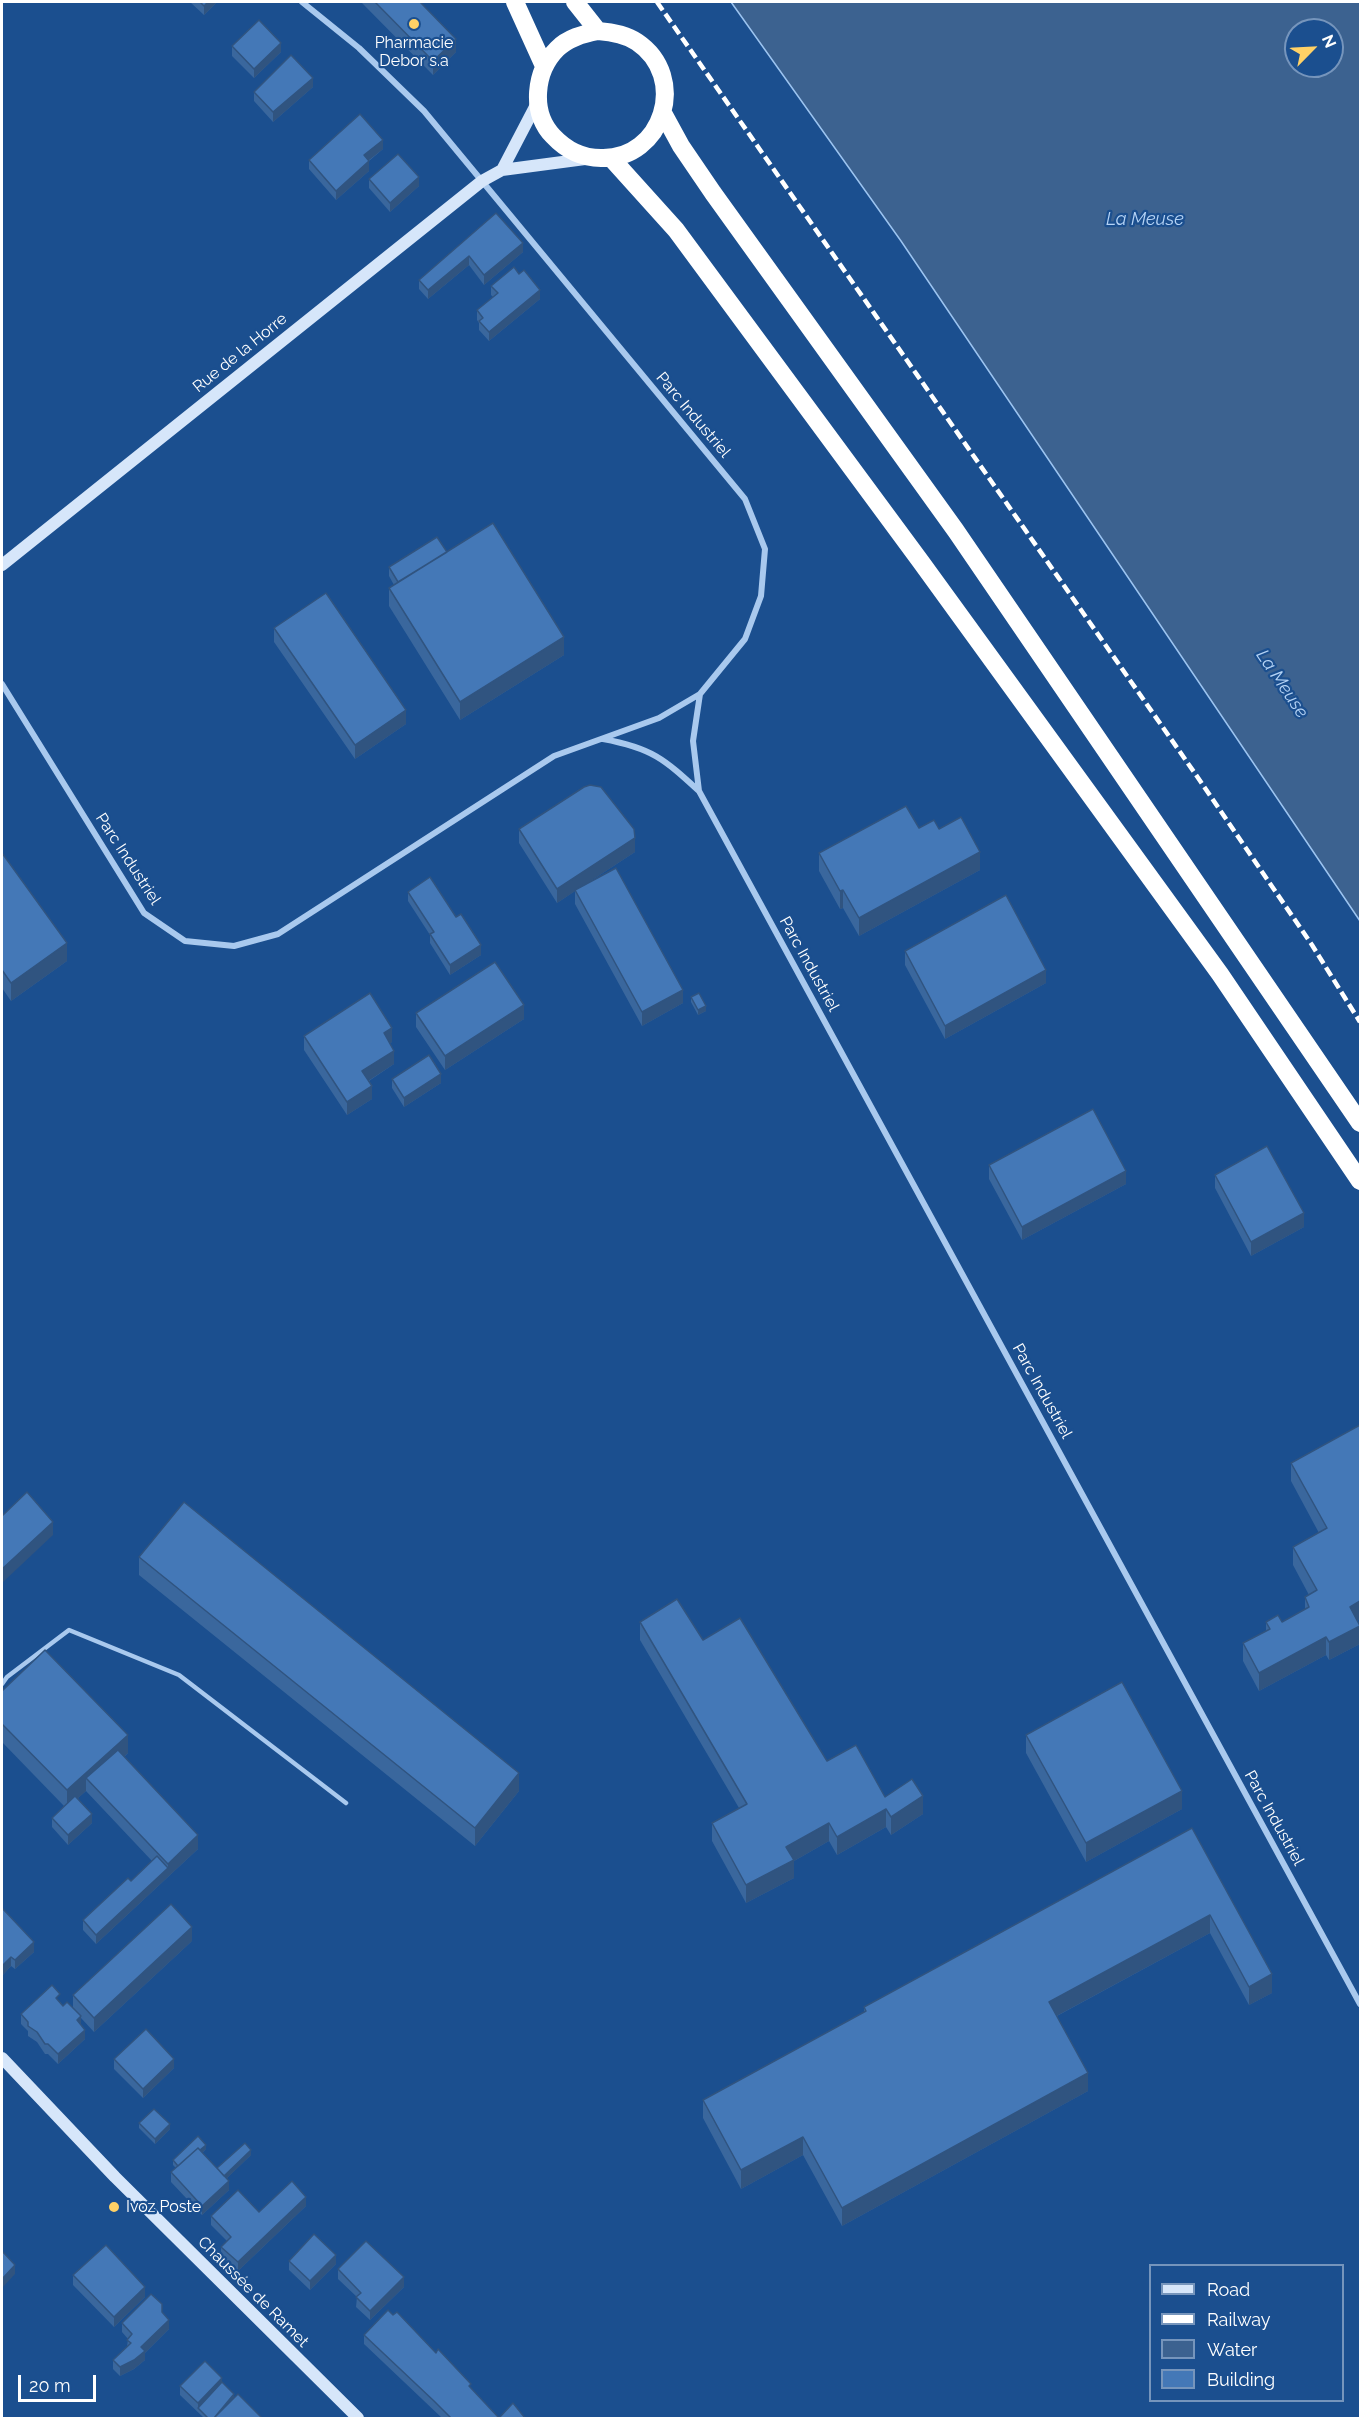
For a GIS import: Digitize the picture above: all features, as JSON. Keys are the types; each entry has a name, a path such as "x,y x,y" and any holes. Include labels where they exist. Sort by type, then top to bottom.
{"highway":[{"path":"515,2 544,66"},
{"path":"575,2 598,31"},
{"path":"598,31 618,33 637,42 652,55 662,73 666,93 663,113 656,129 644,143 629,153 612,159 589,158 568,150 551,134 542,118 538,101 539,83 544,66 558,48 576,36 598,31"},
{"path":"663,113 681,146 713,193 956,531 1360,1123"},
{"path":"612,159 676,230 928,572 1220,974 1360,1181"}],"street":[{"name":"Parc Industriel","path":"2,684 144,913 185,941 234,946 278,934 554,756 659,718 700,694 745,639 761,596 765,549 745,499 424,111 358,48 302,2"},
{"path":"502,170 538,101"},
{"path":"502,170 589,158"},
{"name":"Rue de la Horre","path":"2,565 482,181 502,170"},
{"name":"Parc Industriel","path":"699,791 693,741 700,694"},
{"name":"Parc Industriel","path":"601,738 633,744 663,759 699,791 1360,2004"},
{"name":"Chaussée de Ramet","path":"2,2058 115,2177 358,2418"}],"lane":[{"path":"2,1684 7,1677 69,1630 179,1675 346,1803"}],"water":[{"name":"La Meuse","path":"731,2 1360,2 1360,921 901,241"}],"building":[{"path":"375,2 420,2 456,39 433,61"},
{"path":"259,20 281,43 254,69 232,46"},
{"path":"291,55 313,78 273,112 254,92"},
{"path":"360,114 383,140 364,155 369,161 336,191 309,160"},
{"path":"398,154 419,177 390,203 369,179"},
{"path":"496,213 523,243 484,275 469,256 428,290 419,280"},
{"path":"514,267 519,274 524,270 540,290 489,332 479,321 483,318 477,310 498,293 491,286"},
{"path":"493,523 564,637 460,702 389,588"},
{"path":"437,537 447,552 398,582 389,567"},
{"path":"326,593 406,710 355,745 274,628"},
{"path":"590,785 601,787 634,829 635,838 557,889 519,829"},
{"path":"906,806 919,828 934,820 939,829 961,817 980,852 859,918 843,890 840,891 819,853"},
{"path":"2,853 67,943 11,983 2,970"},
{"path":"616,868 683,990 642,1012 575,890"},
{"path":"430,877 456,917 461,914 481,945 450,965 430,934 434,932 408,892"},
{"path":"1006,895 1046,970 945,1026 905,951"},
{"path":"495,962 524,1005 445,1056 416,1013"},
{"path":"370,993 392,1028 384,1033 394,1051 362,1071 372,1086 347,1102 304,1036"},
{"path":"699,993 706,1006 698,1010 691,997"},
{"path":"429,1055 441,1074 404,1098 392,1079"},
{"path":"1093,1109 1126,1171 1022,1227 989,1165"},
{"path":"1267,1146 1304,1213 1251,1242 1215,1175"},
{"path":"1360,1425 1360,1601 1350,1607 1360,1626 1329,1642 1326,1637 1259,1673 1243,1643 1270,1629 1266,1622 1278,1615 1282,1622 1309,1607 1305,1597 1317,1590 1293,1547 1327,1528 1291,1463"},
{"path":"27,1492 53,1522 2,1569 2,1516"},
{"path":"184,1502 519,1773 475,1828 139,1557"},
{"path":"677,1599 703,1640 740,1618 827,1761 856,1745 885,1797 912,1779 923,1796 891,1817 886,1809 837,1837 829,1823 786,1847 794,1860 746,1885 712,1823 747,1804 640,1622"},
{"path":"45,1650 128,1735 67,1790 2,1724 2,1691"},
{"path":"1122,1682 1182,1791 1086,1843 1026,1735"},
{"path":"118,1750 198,1835 168,1864 86,1778"},
{"path":"75,1796 92,1814 68,1835 52,1818"},
{"path":"1192,1828 1272,1974 1249,1987 1210,1915 1049,2002 1088,2073 842,2208 803,2137 741,2170 703,2100 866,2011 864,2007"},
{"path":"157,1856 168,1868 96,1935 83,1920 128,1878 131,1881"},
{"path":"171,1904 192,1927 94,2018 73,1995"},
{"path":"2,1908 34,1942 15,1960 11,1957 2,1966"},
{"path":"52,1985 60,1994 56,1998 63,2006 67,2002 81,2016 77,2020 85,2030 58,2054 28,2026 28,2022 21,2014"},
{"path":"146,2029 174,2059 143,2089 114,2059"},
{"path":"154,2109 170,2124 155,2139 139,2123"},
{"path":"198,2136 206,2145 200,2150 198,2148 178,2166 173,2160"},
{"path":"245,2143 251,2150 224,2176 217,2168"},
{"path":"198,2148 229,2181 202,2206 171,2172"},
{"path":"292,2181 306,2197 238,2262 221,2247 231,2237 211,2216 238,2190 259,2212"},
{"path":"314,2234 336,2255 310,2281 289,2261"},
{"path":"366,2241 404,2277 370,2311 356,2297 361,2293 338,2269"},
{"path":"106,2245 145,2287 114,2317 73,2275"},
{"path":"2,2251 15,2265 2,2279"},
{"path":"151,2294 162,2304 162,2312 169,2320 141,2347 145,2351 120,2367 113,2360 131,2343 127,2340 132,2334 122,2323"},
{"path":"388,2310 393,2315 397,2312 436,2353 438,2349 499,2418 451,2418 364,2335"},
{"path":"205,2361 222,2378 198,2403 180,2386"},
{"path":"222,2382 234,2394 214,2418 208,2418 198,2408"},
{"path":"238,2394 262,2418 214,2418"},
{"path":"513,2403 525,2418 499,2418"}],"railway":[{"path":"657,2 1194,772 1312,945 1360,1022"}],"place":[{"name":"Pharmacie Debor s.a","path":"414,24"},
{"name":"Ivoz Poste","path":"114,2207"}]}
